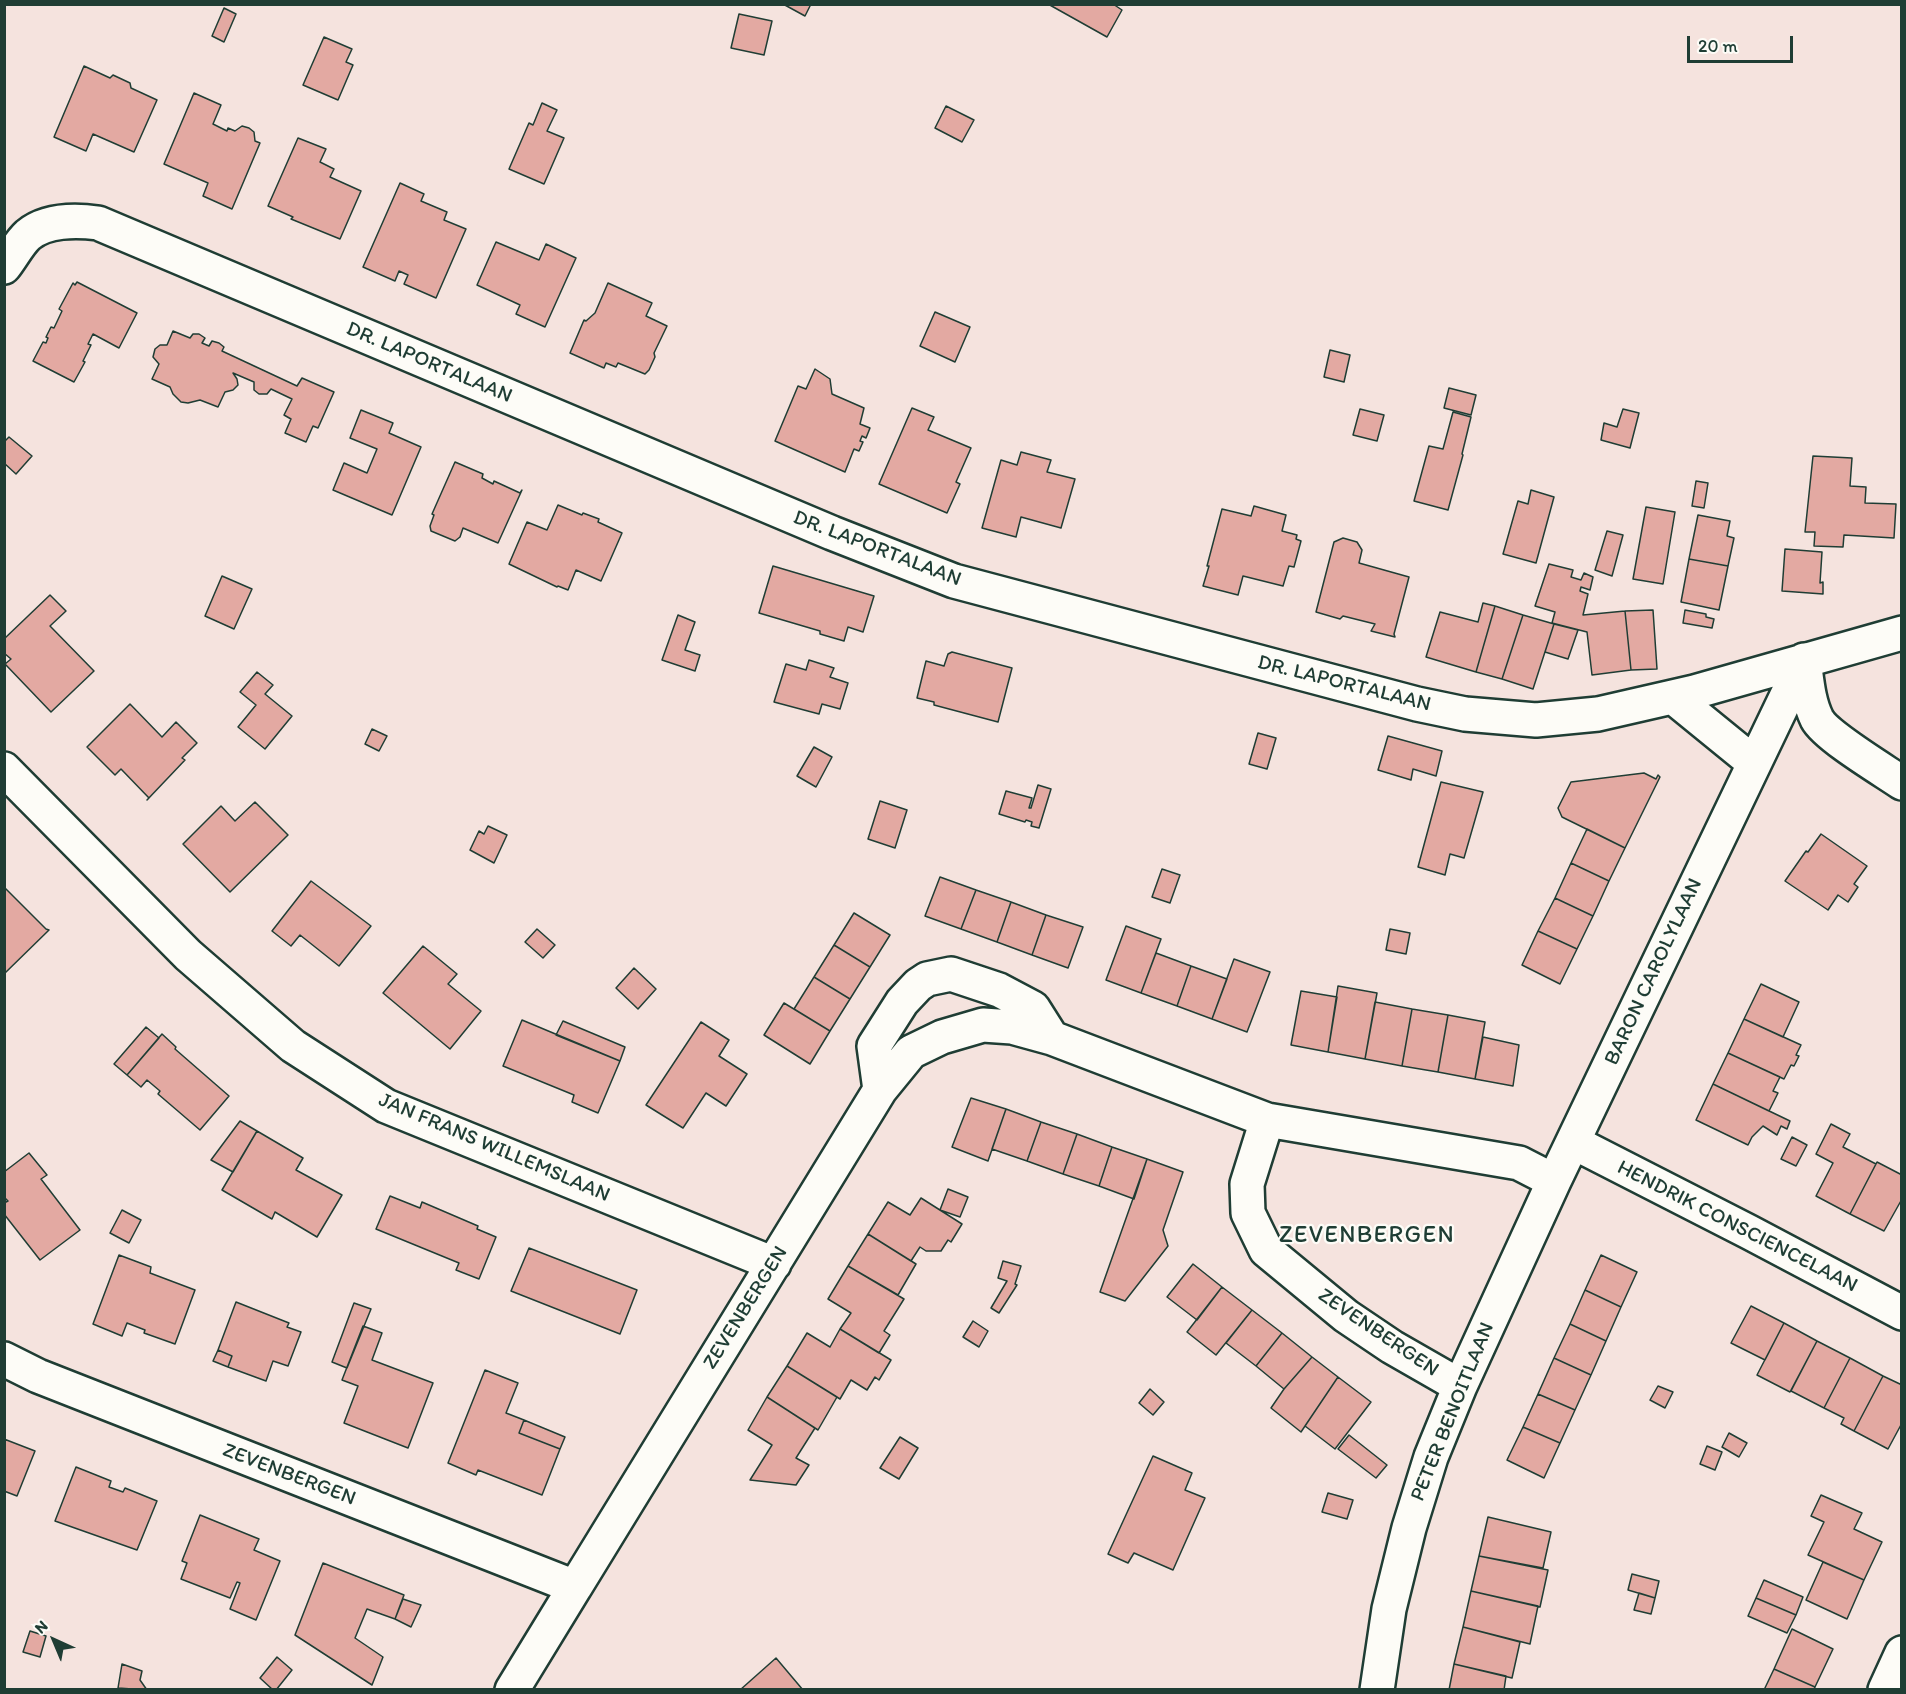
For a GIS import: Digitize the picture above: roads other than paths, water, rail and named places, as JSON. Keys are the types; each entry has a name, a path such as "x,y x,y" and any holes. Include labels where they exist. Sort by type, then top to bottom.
{"street":[{"name":"DR. LAPORTALAAN","path":"4,267 28,235 53,224 76,220 98,223 821,528 954,581 1417,704 1465,714 1536,720 1598,714 1673,697 1804,660"},
{"path":"1902,633 1804,660 1811,704 1818,721 1844,744 1902,783"},
{"name":"BARON CAROLYLAAN","path":"1554,1181 1804,660"},
{"path":"1673,697 1754,763"},
{"name":"JAN FRANS WILLEMSLAAN","path":"4,769 188,955 302,1052 386,1106 774,1264"},
{"path":"879,1090 874,1046 902,1002 927,979 951,974 999,990 1033,1008 1052,1038"},
{"name":"ZEVENBERGEN","path":"512,1689 879,1090 911,1053 942,1037 983,1025 1012,1027 1052,1038 1267,1120 1519,1163 1554,1181"},
{"name":"ZEVENBERGEN","path":"1267,1120 1247,1184 1248,1213 1266,1250 1346,1316 1392,1347 1460,1386"},
{"name":"HENDRIK CONSCIENCELAAN","path":"1573,1143 1902,1313"},
{"name":"PETER BENOITLAAN","path":"1377,1689 1389,1609 1409,1528 1431,1457 1460,1386 1554,1181"},
{"name":"ZEVENBERGEN","path":"4,1359 38,1376 575,1587"},
{"path":"1885,1689 1902,1653"}],"district":[{"name":"ZEVENBERGEN","path":"1367,1236"}]}
